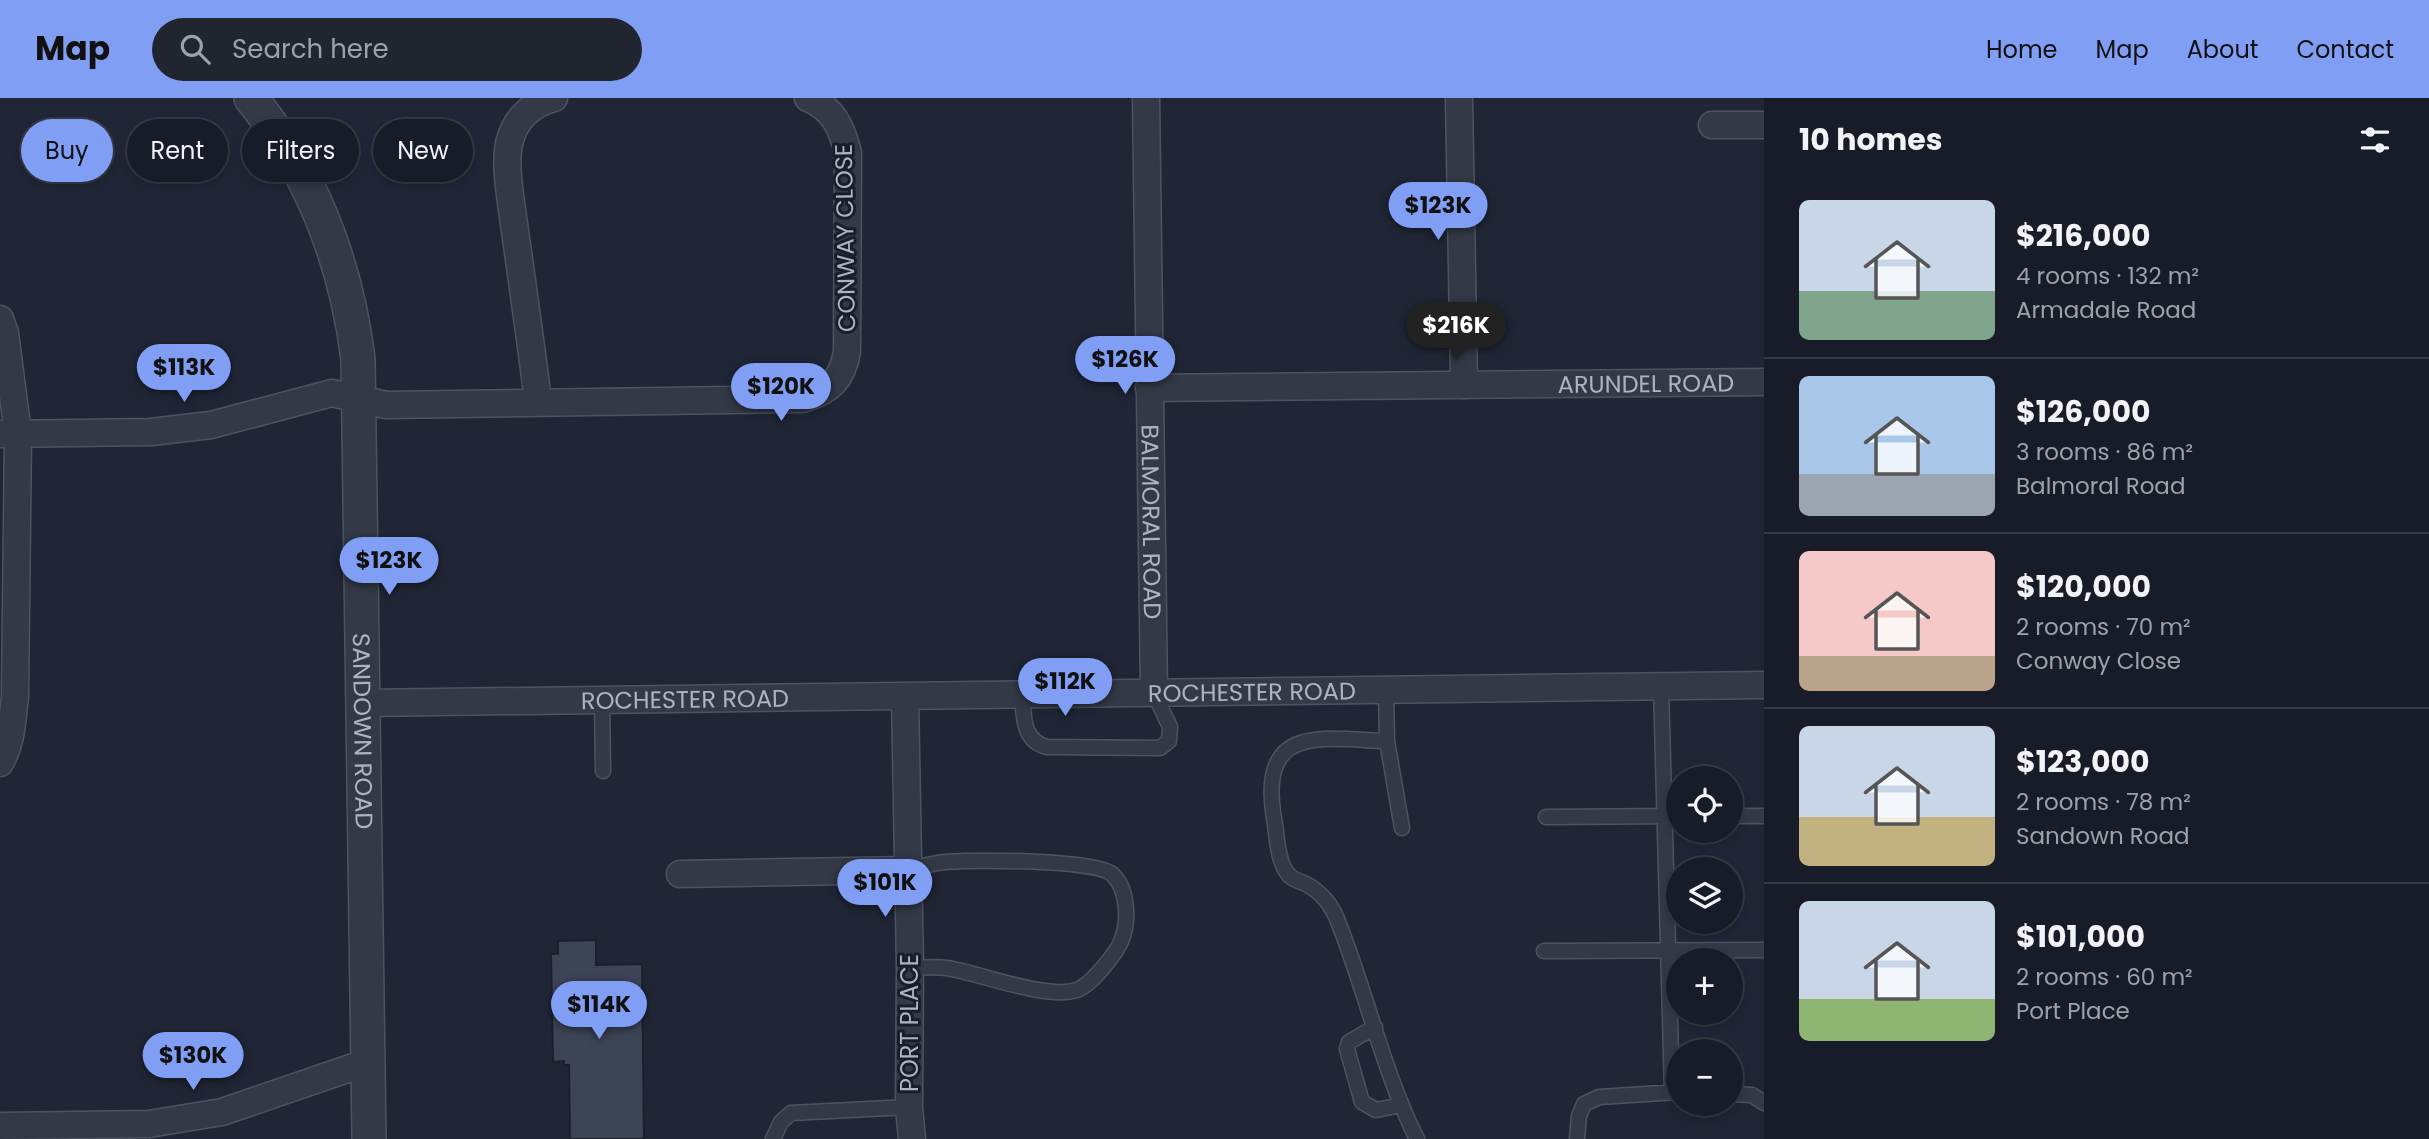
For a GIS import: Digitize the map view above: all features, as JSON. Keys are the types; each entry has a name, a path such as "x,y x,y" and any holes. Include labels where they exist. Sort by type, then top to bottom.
{"street":[{"name":"SANDOWN ROAD","path":"251,98 287,147 306,180 335,249 354,322 359,398 369,1139"},
{"path":"538,401 509,184 509,143 514,128 523,115 536,104 554,98"},
{"name":"CONWAY CLOSE","path":"9,434 150,432 211,425 332,393 386,405 803,399 818,395 838,380 845,365 847,351 848,153 843,131 831,114 820,103 808,98"},
{"name":"BALMORAL ROAD","path":"1146,98 1153,693"},
{"path":"1460,98 1464,385"},
{"path":"1712,125 1764,125"},
{"path":"0,319 5,333 15,697 11,733 0,763"},
{"name":"ARUNDEL ROAD","path":"1149,388 1764,382"},
{"name":"ROCHESTER ROAD","path":"363,703 1764,685"},
{"name":"PORT PLACE","path":"905,697 910,968 909,1107 912,1139"},
{"path":"680,874 908,870"},
{"path":"13,1130 149,1124 222,1112 368,1062"}],"lane":[{"path":"1661,687 1668,766"},
{"path":"1386,691 1387,741 1402,828"},
{"path":"1022,695 1026,730 1039,745 1160,748 1169,741 1170,727 1153,693"},
{"path":"603,701 603,771"},
{"path":"1387,741 1303,740 1289,747 1278,760 1272,804 1282,864 1287,874 1321,894 1339,922 1401,1105 1417,1139"},
{"path":"1545,817 1666,816"},
{"path":"1743,816 1764,816"},
{"path":"1670,948 1672,843"},
{"path":"908,870 944,862 1074,863 1099,867 1111,873 1120,883 1125,897 1125,929 1121,943 1102,969 1078,990 1038,990 945,967 910,968"},
{"path":"1544,950 1666,951"},
{"path":"1743,950 1764,950"},
{"path":"1375,1027 1349,1042 1347,1049 1362,1102 1370,1108 1382,1111 1401,1105"},
{"path":"1577,1139 1579,1116 1584,1104 1599,1097 1666,1093"},
{"path":"1743,1095 1752,1095 1764,1103"},
{"path":"773,1139 780,1122 791,1113 909,1107"}],"building":[{"path":"596,940 596,965 642,964 644,1139 570,1139 569,1065 564,1065 564,1061 553,1062 551,954 558,954 558,941"}]}
